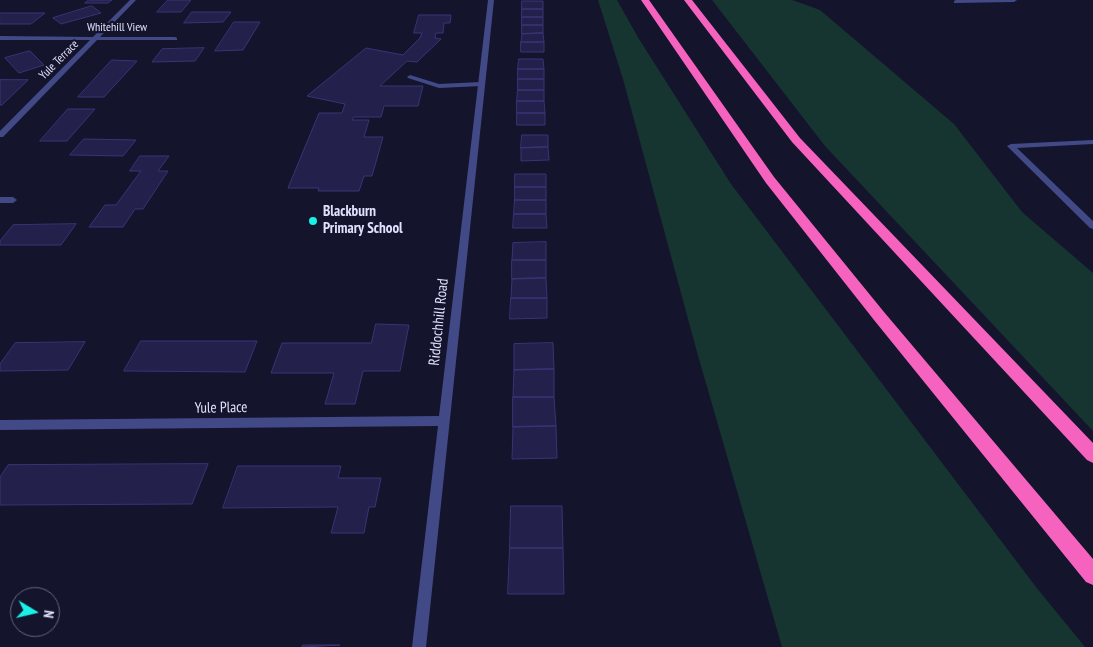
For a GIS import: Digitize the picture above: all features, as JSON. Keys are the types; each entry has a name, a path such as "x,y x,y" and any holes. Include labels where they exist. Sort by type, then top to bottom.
{"highway":[{"path":"645,0 770,180 879,316 1093,575"},
{"path":"688,0 796,140 1093,455"}],"street":[{"name":"Yule Terrace","path":"0,135 133,0"},
{"name":"Riddochhill Road","path":"419,647 491,0"},
{"path":"956,2 1014,0"},
{"name":"Whitehill View","path":"0,38 175,39"},
{"path":"410,77 439,86 481,84"},
{"path":"1093,142 1011,146 1093,226"},
{"path":"0,200 13,200"},
{"name":"Yule Place","path":"0,424 443,421"}],"green space":[{"path":"598,0 617,0 639,39 731,184 1036,587 1085,647 782,647 697,352 623,79"},
{"path":"712,0 792,0 820,10 954,124 1022,212 1093,273 1093,431 825,146"}],"building":[{"path":"89,0 112,0 108,3 85,3"},
{"path":"168,0 191,0 181,12 157,12"},
{"path":"522,1 543,1 543,9 522,9"},
{"path":"92,6 101,13 61,24 53,18"},
{"path":"522,9 543,9 543,17 522,17"},
{"path":"192,12 231,12 223,22 184,23"},
{"path":"0,13 45,13 31,24 0,24"},
{"path":"419,15 451,15 450,23 444,23 443,33 436,33 435,38 441,39 417,62 407,61 380,86 423,86 418,106 384,106 381,117 354,117 352,120 369,120 364,137 383,137 372,176 364,176 359,191 318,191 319,188 288,188 319,113 342,113 345,104 307,96 366,48 403,55 420,38 422,33 414,33"},
{"path":"522,17 543,17 543,25 522,25"},
{"path":"234,22 260,22 243,50 215,51"},
{"path":"522,25 543,25 543,33 522,34"},
{"path":"543,33 544,42 521,42 522,34"},
{"path":"521,42 544,42 544,52 521,52"},
{"path":"204,48 195,61 152,62 162,49"},
{"path":"30,51 44,65 19,73 5,58"},
{"path":"519,59 543,59 544,69 518,69"},
{"path":"112,60 137,61 104,97 78,97"},
{"path":"518,69 544,69 544,79 518,79"},
{"path":"518,79 544,79 544,90 518,90"},
{"path":"0,80 28,80 2,105 0,105"},
{"path":"518,90 544,90 544,101 517,101"},
{"path":"517,101 544,101 545,113 517,113"},
{"path":"68,109 95,109 67,141 40,141"},
{"path":"517,113 545,113 545,125 517,125"},
{"path":"522,135 548,135 548,147 521,148"},
{"path":"84,139 136,140 123,156 70,155"},
{"path":"548,147 549,160 521,161 521,148"},
{"path":"140,156 169,156 158,171 168,171 143,209 135,209 123,227 89,227 105,205 116,205 141,171 130,171"},
{"path":"515,174 546,174 546,187 515,187"},
{"path":"515,187 546,187 546,200 515,200"},
{"path":"515,200 546,200 546,214 514,214"},
{"path":"514,214 546,214 547,228 513,228"},
{"path":"76,224 61,245 0,245 0,241 13,225"},
{"path":"546,242 546,260 512,260 513,243"},
{"path":"512,260 546,260 546,278 512,279"},
{"path":"546,278 547,298 511,298 512,279"},
{"path":"511,298 547,298 547,318 510,319"},
{"path":"376,324 409,325 400,371 363,371 355,404 325,404 334,373 271,373 282,343 371,343"},
{"path":"141,341 257,341 245,372 124,371"},
{"path":"85,342 68,370 0,371 0,364 15,343"},
{"path":"553,343 554,369 514,370 514,344"},
{"path":"554,369 554,397 513,397 514,370"},
{"path":"513,397 554,397 556,426 513,427"},
{"path":"556,426 557,458 512,459 513,427"},
{"path":"208,464 192,504 0,505 0,477 8,465"},
{"path":"238,466 341,466 338,478 381,478 375,507 369,507 364,533 331,533 338,507 223,508"},
{"path":"511,506 562,506 563,548 510,548"},
{"path":"510,548 563,548 564,594 508,594"},
{"path":"303,645 340,645 302,647"}],"place":[{"name":"Blackburn Primary School","path":"313,221"}]}
